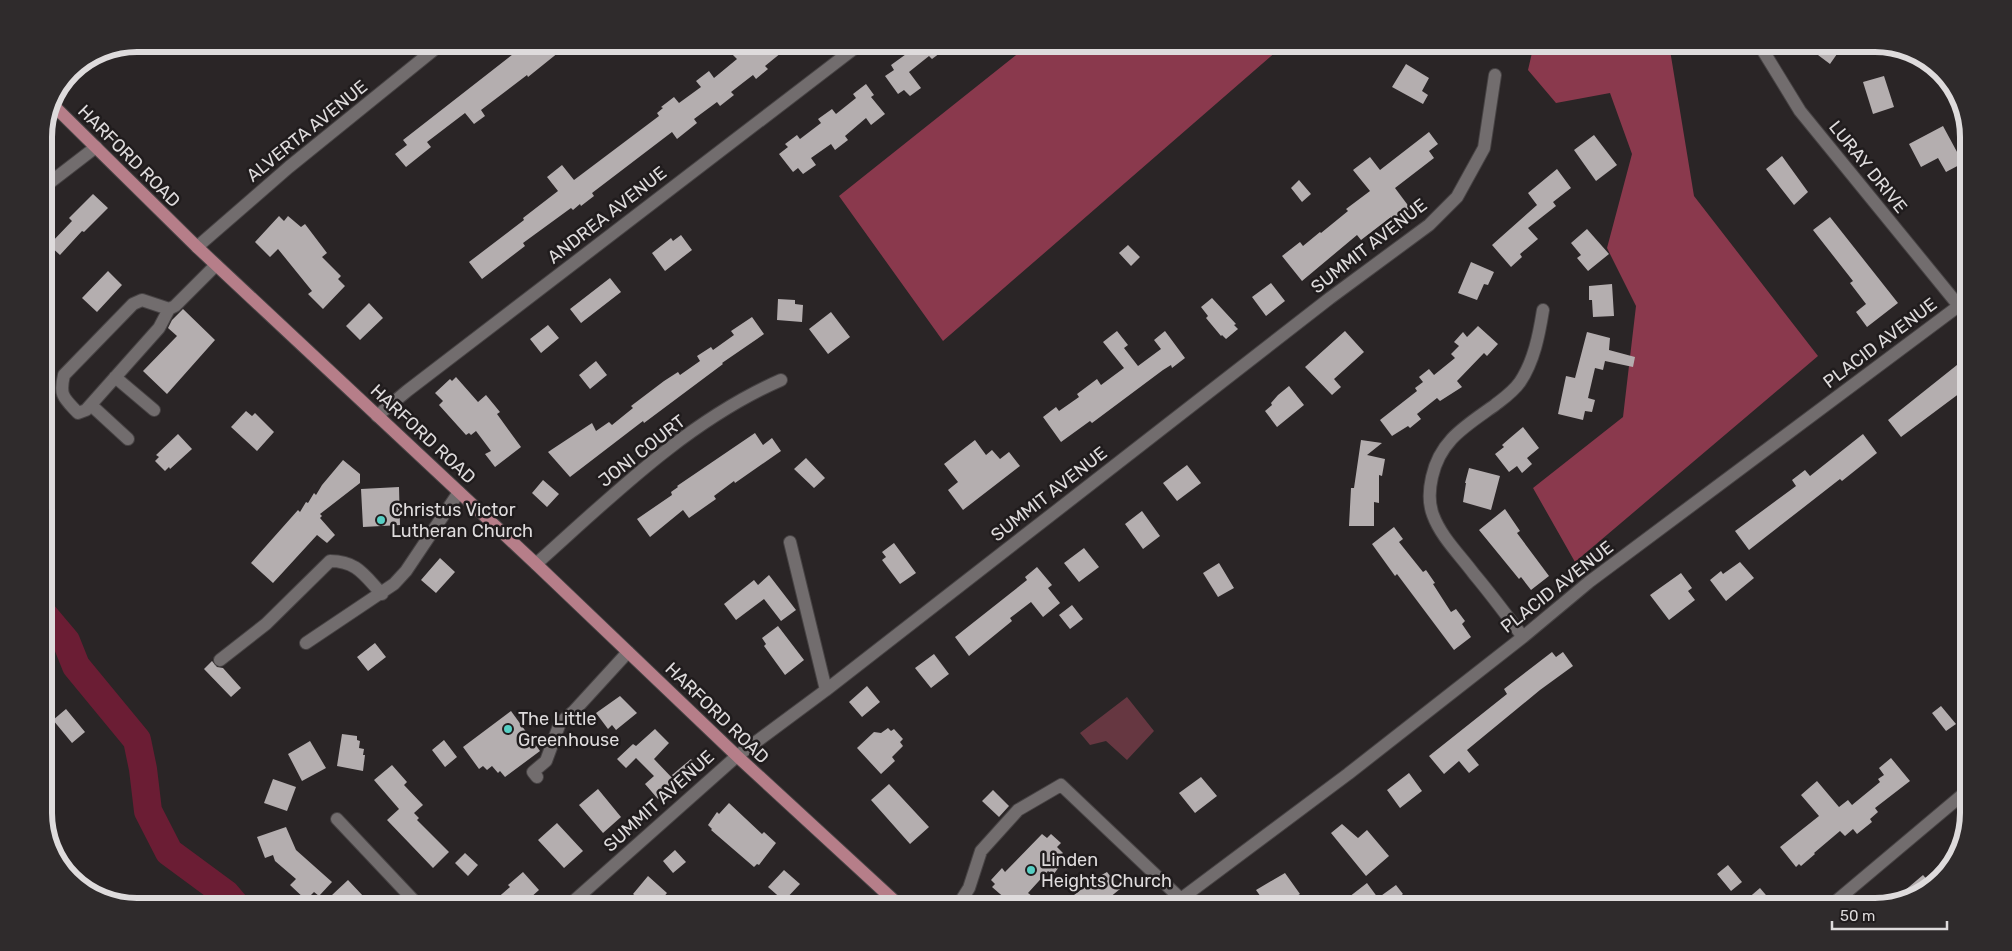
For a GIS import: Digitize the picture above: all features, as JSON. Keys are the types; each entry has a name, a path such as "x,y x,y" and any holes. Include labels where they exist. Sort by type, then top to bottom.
{"main road":[{"name":"HARFORD ROAD","path":"57,109 216,265 536,564 737,756 891,898"}],"street":[{"name":"ALVERTA AVENUE","path":"197,247 289,167 430,52"},
{"name":"ANDREA AVENUE","path":"377,416 407,390 850,52"},
{"name":"LURAY DRIVE","path":"1764,52 1800,110 1959,296"},
{"name":"SUMMIT AVENUE","path":"577,898 737,756 826,690 1322,304 1429,225 1457,197 1484,148 1495,75"},
{"path":"53,180 96,147"},
{"path":"169,309 137,300 64,375 61,388 65,400 78,412 86,410 159,328 169,309 175,306 216,265"},
{"name":"PLACID AVENUE","path":"1182,898 1348,774 1523,637 1589,582 1959,306"},
{"path":"1523,637 1452,547 1439,527 1432,515 1429,490 1438,458 1445,446 1457,433 1509,395 1520,382 1539,335 1543,310"},
{"path":"115,377 154,410"},
{"name":"JONI COURT","path":"536,564 644,468 746,396 781,380"},
{"path":"91,405 128,439"},
{"path":"306,643 382,594 394,584 406,572 459,492"},
{"path":"790,542 826,690"},
{"path":"220,660 266,624 330,562 340,561 353,565 382,594"},
{"path":"537,777 533,772 546,761 560,723 574,711 628,652"},
{"path":"963,898 969,888 981,851 1018,810 1061,785 1180,898"},
{"path":"1840,898 1960,797"},
{"path":"337,819 412,898"}],"shaded area":[{"path":"1020,52 1276,52 943,341 839,196"},
{"path":"1532,52 1670,52 1694,196 1818,356 1575,562 1533,488 1623,417 1636,306 1607,248 1632,154 1610,93 1556,103 1528,70"},
{"path":"1127,697 1154,731 1127,760 1106,741 1090,745 1080,733"}],"building":[{"path":"516,52 559,52 528,77 527,75 481,110 485,116 474,124 465,113 427,142 431,147 406,167 395,154 407,145 403,140"},
{"path":"734,52 782,52 765,66 768,69 756,79 753,75 731,92 734,95 720,106 717,102 694,119 697,123 677,139 672,132 592,193 594,196 581,206 580,204 573,210 571,208 523,243 525,246 482,279 469,262 558,191 547,177 562,165 574,180 659,116 657,113 663,108 661,107 674,97 679,103 701,87 696,81 709,71 714,78 737,59 732,54"},
{"path":"909,52 941,52 932,59 929,56 909,72 921,88 910,96 904,90 898,94 885,76 894,70 891,65"},
{"path":"1820,52 1838,52 1830,64 1818,55"},
{"path":"1406,64 1429,78 1422,91 1428,95 1423,104 1392,87"},
{"path":"1884,76 1894,107 1873,114 1863,82"},
{"path":"866,84 874,95 871,97 885,114 871,125 866,118 845,136 848,140 835,150 831,144 811,158 816,165 803,174 798,168 793,172 779,154 788,147 785,144 797,135 800,139 821,123 818,119 832,109 836,114 856,98 853,94"},
{"path":"1943,126 1959,156 1959,165 1946,172 1938,158 1921,167 1909,144"},
{"path":"1429,132 1438,144 1429,151 1434,158 1395,188 1410,208 1394,221 1391,217 1361,240 1357,235 1302,281 1282,256 1300,242 1303,246 1321,233 1348,211 1346,209 1370,191 1353,170 1370,157 1380,170"},
{"path":"1594,135 1617,165 1596,181 1574,150"},
{"path":"1782,156 1808,192 1794,205 1766,169"},
{"path":"1557,169 1571,188 1553,202 1556,206 1528,228 1538,239 1520,254 1522,257 1511,267 1492,245 1537,205 1528,193"},
{"path":"1299,180 1311,194 1302,202 1291,188"},
{"path":"93,194 108,208 84,232 82,231 60,255 53,249 53,241 72,221 69,218"},
{"path":"279,216 284,221 288,216 301,227 305,224 327,253 322,257 341,276 338,279 345,286 323,309 308,294 312,291 278,249 270,257 255,242"},
{"path":"1830,217 1898,303 1867,327 1856,312 1866,304 1850,283 1853,281 1813,230"},
{"path":"1587,229 1609,254 1588,271 1577,258 1581,255 1571,243"},
{"path":"681,235 692,250 665,271 652,253 671,238 673,241"},
{"path":"1128,245 1140,257 1131,266 1119,253"},
{"path":"1471,262 1494,272 1488,285 1484,284 1477,300 1458,293"},
{"path":"108,271 122,285 97,312 82,298"},
{"path":"610,278 621,292 581,323 570,309"},
{"path":"1271,283 1285,301 1266,316 1252,297"},
{"path":"1612,284 1614,316 1593,317 1592,300 1589,300 1589,286"},
{"path":"1212,298 1236,324 1234,325 1238,329 1226,339 1221,336 1206,318 1208,316 1201,307"},
{"path":"778,299 795,300 795,304 803,305 802,322 777,320"},
{"path":"369,303 383,318 360,340 346,326"},
{"path":"183,309 215,340 167,394 143,371 177,336 168,328 172,320"},
{"path":"831,312 850,337 828,354 809,329"},
{"path":"752,317 764,334 722,363 644,423 643,421 570,477 548,452 592,423 596,431 609,422 612,425 633,408 631,406 664,381 678,372 680,375 700,361 697,356 711,347 713,350 734,335 731,331"},
{"path":"548,325 559,338 541,353 530,339"},
{"path":"1478,326 1498,344 1487,356 1484,353 1457,381 1462,387 1440,401 1437,398 1417,414 1421,419 1410,428 1408,426 1392,436 1380,420 1417,391 1415,388 1423,382 1419,377 1429,369 1434,375 1455,358 1451,354 1459,346 1454,342 1463,332 1467,337"},
{"path":"1117,331 1128,345 1124,348 1138,366 1161,349 1154,340 1165,331 1185,358 1172,368 1171,365 1163,370 1092,423 1090,421 1061,442 1043,417 1056,407 1059,411 1079,397 1077,394 1097,379 1101,385 1124,368 1103,342"},
{"path":"1345,331 1364,352 1334,379 1341,387 1332,395 1305,367"},
{"path":"1587,332 1610,338 1609,350 1635,357 1633,367 1605,361 1603,370 1595,368 1588,398 1595,400 1592,412 1585,411 1583,420 1558,414 1566,376 1575,378"},
{"path":"596,361 607,375 590,389 579,375"},
{"path":"1959,363 1959,393 1901,437 1888,420"},
{"path":"456,377 478,402 486,395 500,412 497,414 521,447 495,467 485,454 491,451 476,431 471,435 469,433 466,435 439,405 443,401 435,393 450,379 452,381"},
{"path":"1289,386 1304,405 1277,427 1265,411 1272,405 1271,403 1278,395"},
{"path":"246,411 252,416 255,413 274,432 257,451 231,427"},
{"path":"1523,427 1539,448 1527,458 1532,464 1522,473 1517,466 1509,472 1495,454 1504,447 1502,445"},
{"path":"755,433 763,445 772,438 781,451 735,483 734,481 714,496 716,499 689,518 683,510 650,537 637,519 672,495 671,492 677,486"},
{"path":"178,434 192,449 170,469 169,467 165,471 155,461 159,457 156,455"},
{"path":"1863,434 1877,453 1842,481 1840,479 1749,550 1735,531 1796,486 1792,480 1805,470 1810,476"},
{"path":"975,440 986,455 992,450 1000,459 1009,452 1020,466 963,510 948,490 958,482 944,464"},
{"path":"1361,440 1382,443 1367,455 1385,459 1382,476 1379,475 1379,503 1374,502 1374,526 1349,526 1351,488 1354,488"},
{"path":"806,458 825,478 814,488 794,469"},
{"name":"Christus Victor Lutheran Church","path":"343,460 360,474 360,483 320,514 322,516 320,518 335,535 327,543 317,535 273,583 251,563 298,510 300,512 314,493 316,495"},
{"path":"1187,465 1201,483 1177,501 1163,483"},
{"path":"1469,468 1500,476 1491,510 1463,502"},
{"path":"543,480 559,494 547,507 532,493"},
{"path":"399,487 400,525 363,527 361,489"},
{"path":"1505,509 1520,531 1517,533 1549,576 1531,590 1521,577 1519,579 1479,530"},
{"path":"1142,511 1160,536 1143,549 1125,524"},
{"path":"1394,527 1403,539 1399,542 1423,572 1426,570 1451,612 1456,609 1465,621 1462,624 1471,637 1454,650 1372,544"},
{"path":"894,543 916,573 900,584 882,560 886,557 882,552"},
{"path":"1084,548 1099,567 1079,582 1064,563"},
{"path":"440,558 455,572 436,593 421,580"},
{"path":"1740,562 1754,578 1726,601 1710,580 1721,571 1723,574"},
{"path":"1219,563 1234,588 1218,597 1203,573"},
{"path":"1037,567 1052,585 1048,588 1060,603 1043,617 1031,602 1010,618 1012,621 969,656 955,637 1027,580 1025,577"},
{"path":"1681,573 1692,588 1688,591 1695,600 1669,620 1650,595"},
{"path":"769,575 796,610 781,621 764,599 736,620 724,604 754,580 758,585"},
{"path":"1072,605 1083,619 1070,629 1059,615"},
{"path":"778,626 804,660 785,675 764,646 766,644 762,638"},
{"path":"375,643 386,657 368,671 357,657"},
{"path":"1552,652 1556,657 1563,652 1573,666 1540,690 1467,750 1479,765 1469,773 1459,761 1444,774 1429,756 1507,694 1504,689"},
{"path":"934,654 949,674 931,688 915,668"},
{"path":"212,661 217,667 223,668 241,688 231,697 204,669"},
{"path":"867,686 880,702 862,717 849,702"},
{"path":"620,696 637,713 616,730 612,725 608,729 596,713"},
{"path":"1941,706 1956,724 1946,731 1932,713"},
{"path":"66,709 85,732 72,743 53,720"},
{"path":"511,711 540,751 505,777 492,766 487,770 483,766 479,769 463,747"},
{"path":"888,728 891,731 894,729 903,739 900,742 903,746 892,757 895,761 881,774 857,748 874,732 881,733"},
{"path":"655,729 669,743 654,759 676,782 658,799 645,784 654,776 636,758 626,768 617,759 633,744 636,746"},
{"path":"342,734 357,736 357,740 360,741 359,748 364,749 363,755 365,755 363,771 337,766"},
{"path":"444,740 457,757 445,767 432,750"},
{"path":"310,741 326,768 302,781 288,754"},
{"path":"1891,758 1910,781 1875,808 1878,812 1870,819 1872,822 1857,834 1853,829 1845,836 1840,831 1801,866 1799,864 1796,867 1780,847 1819,816 1801,795 1817,781 1839,807 1848,800 1852,805 1880,782 1878,779 1884,775 1879,768"},
{"path":"691,759 700,770 682,786 672,775"},
{"path":"392,765 407,782 404,785 423,805 414,813 419,818 417,820 449,852 433,868 387,820 399,809 374,780"},
{"path":"1409,773 1422,791 1400,808 1387,790"},
{"path":"1201,777 1217,796 1195,813 1179,793"},
{"path":"273,779 296,787 287,811 264,803"},
{"path":"889,784 929,827 910,844 871,800"},
{"path":"598,789 621,817 603,833 579,805"},
{"path":"993,790 1009,806 999,817 982,801"},
{"path":"729,803 762,834 764,832 776,843 759,865 757,864 754,867 711,830 708,825 717,812 719,814"},
{"path":"557,823 583,851 564,868 538,840"},
{"path":"1342,824 1358,838 1367,830 1389,856 1366,876 1331,833"},
{"path":"286,827 296,850 332,882 319,896 314,892 308,898 304,898 290,885 296,879 275,861 273,855 265,858 257,837"},
{"name":"Linden Heights Church","path":"1042,834 1047,838 1051,834 1061,843 1057,847 1063,853 1057,859 1062,863 1053,875 1048,871 1028,893 1032,896 1030,898 1005,898 992,887 995,884 991,880 1002,868 1005,872"},
{"path":"675,850 686,862 673,873 663,861"},
{"path":"465,853 478,865 468,876 455,863"},
{"path":"1728,865 1742,882 1731,891 1717,874"},
{"path":"784,870 800,884 787,898 781,898 768,887"},
{"path":"523,872 539,890 530,898 497,898 510,887 508,885"},
{"path":"1107,872 1120,889 1109,898 1070,898"},
{"path":"1285,873 1300,894 1294,898 1262,898 1256,890"},
{"path":"1923,875 1928,880 1912,890 1900,894"},
{"path":"648,876 667,893 663,898 638,898 633,894"},
{"path":"348,880 364,897 335,898 332,895"},
{"path":"1367,883 1378,898 1350,898"},
{"path":"1396,885 1403,894 1398,898 1378,898"},
{"path":"1760,888 1768,898 1748,898"}],"waterway":[{"path":"53,626 66,641 76,666 137,740 148,811 169,852 229,898"}],"place":[{"name":"Christus Victor Lutheran Church","path":"381,520"},
{"name":"The Little Greenhouse","path":"508,729"},
{"name":"Linden Heights Church","path":"1031,870"}]}
